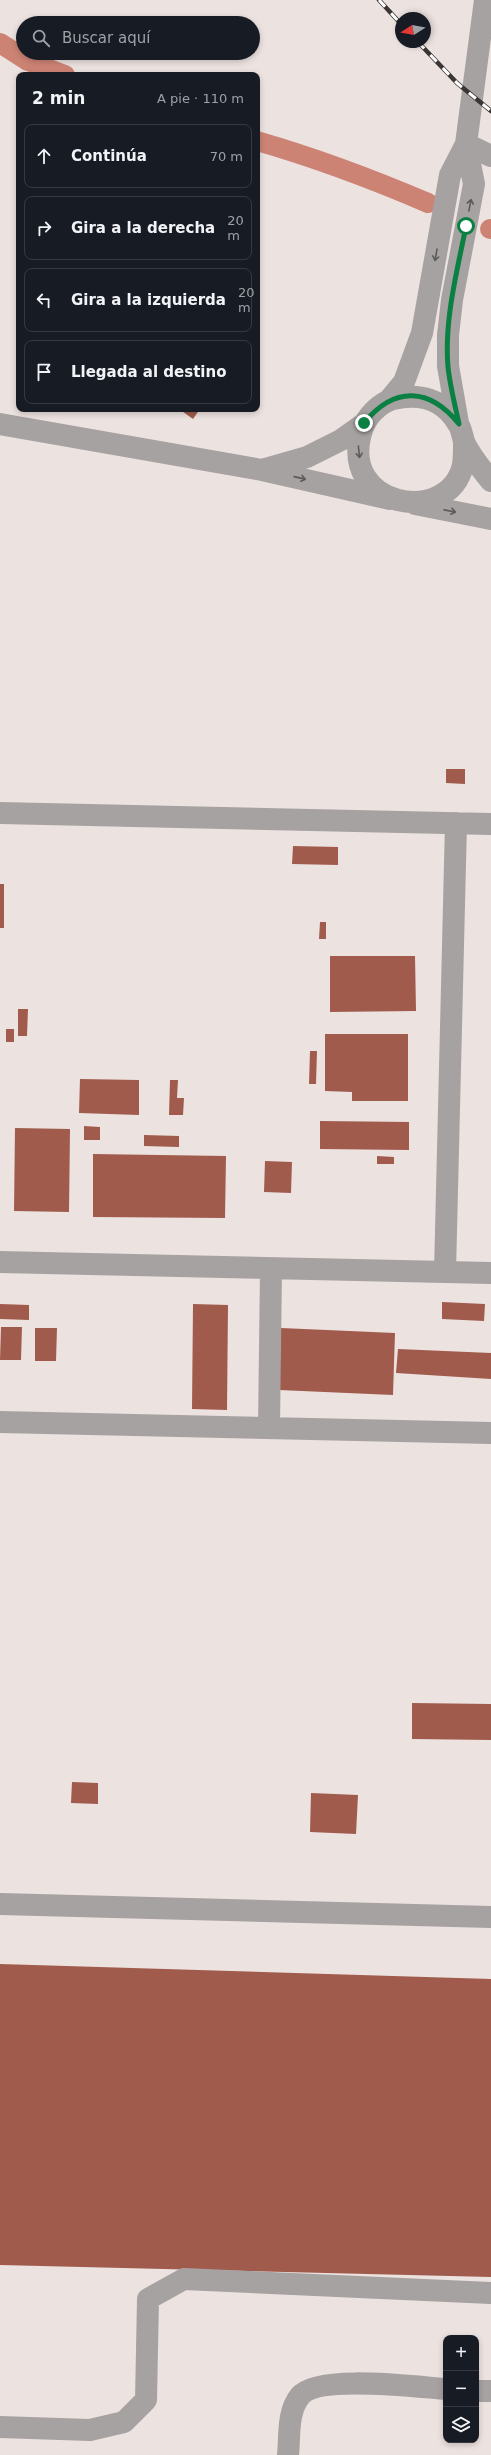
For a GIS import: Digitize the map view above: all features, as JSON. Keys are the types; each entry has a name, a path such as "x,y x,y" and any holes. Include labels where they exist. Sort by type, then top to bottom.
{"lane":[{"path":"411,503 433,499 451,485 462,466 462,434 448,366 448,335 452,300 474,184 466,144 485,0"},
{"path":"466,144 491,156"},
{"path":"262,470 307,457 340,440 364,423 375,409 389,400 404,382 422,333 450,175 466,144"},
{"path":"389,400 409,396 429,398 446,408 491,481"},
{"path":"364,423 358,444 360,466 371,486 390,499"},
{"path":"0,424 262,470 390,499 491,519"},
{"path":"0,813 491,824"},
{"path":"445,1272 456,823"},
{"path":"0,1262 491,1273"},
{"path":"269,1427 272,1269"},
{"path":"0,1422 491,1433"},
{"path":"0,1904 491,1917"},
{"path":"0,2427 90,2430 124,2422 146,2400 148,2299 184,2279 491,2293"},
{"path":"288,2455 292,2411 300,2395 318,2385 343,2383 443,2389"},
{"path":"479,2391 491,2391"}],"building":[{"path":"183,412 198,412 193,419"},
{"path":"446,769 465,769 465,784 446,783"},
{"path":"293,846 338,847 338,865 292,864"},
{"path":"0,884 4,884 4,928 0,928"},
{"path":"320,922 326,922 326,939 319,939"},
{"path":"330,956 415,956 416,1011 330,1012"},
{"path":"18,1009 28,1009 27,1036 18,1036"},
{"path":"6,1029 14,1029 14,1042 6,1042"},
{"path":"325,1034 408,1034 408,1101 352,1101 352,1092 325,1091"},
{"path":"310,1051 317,1051 316,1084 309,1084"},
{"path":"80,1079 139,1080 139,1115 79,1113"},
{"path":"170,1080 178,1080 177,1098 184,1098 183,1115 169,1115"},
{"path":"320,1121 409,1122 409,1150 320,1149"},
{"path":"84,1126 100,1127 100,1140 84,1140"},
{"path":"15,1128 70,1129 69,1212 14,1211"},
{"path":"144,1135 179,1136 179,1147 144,1146"},
{"path":"93,1154 226,1156 225,1218 93,1217"},
{"path":"377,1156 394,1157 394,1164 377,1164"},
{"path":"265,1161 292,1162 291,1193 264,1192"},
{"path":"442,1302 485,1304 484,1321 442,1319"},
{"path":"0,1304 29,1305 29,1320 0,1319"},
{"path":"193,1304 228,1305 227,1410 192,1409"},
{"path":"1,1327 22,1327 21,1360 0,1360"},
{"path":"35,1328 57,1328 56,1361 35,1361"},
{"path":"281,1328 395,1333 393,1395 279,1390"},
{"path":"398,1349 491,1353 491,1379 396,1373"},
{"path":"412,1703 491,1704 491,1740 412,1739"},
{"path":"72,1782 98,1783 98,1804 71,1803"},
{"path":"311,1793 358,1795 356,1834 310,1832"},
{"path":"0,1964 491,1979 491,2277 0,2265"}],"waterway":[{"path":"0,43 16,53"},
{"path":"26,60 57,72"},
{"path":"260,142 344,169 428,203"}],"railway":[{"path":"379,0 395,17"},
{"path":"424,48 457,83 491,111"}],"route":[{"path":"364,423 375,409 389,400 409,396 429,398 446,408 459,424 448,366 448,335 452,300 466,226"}]}
